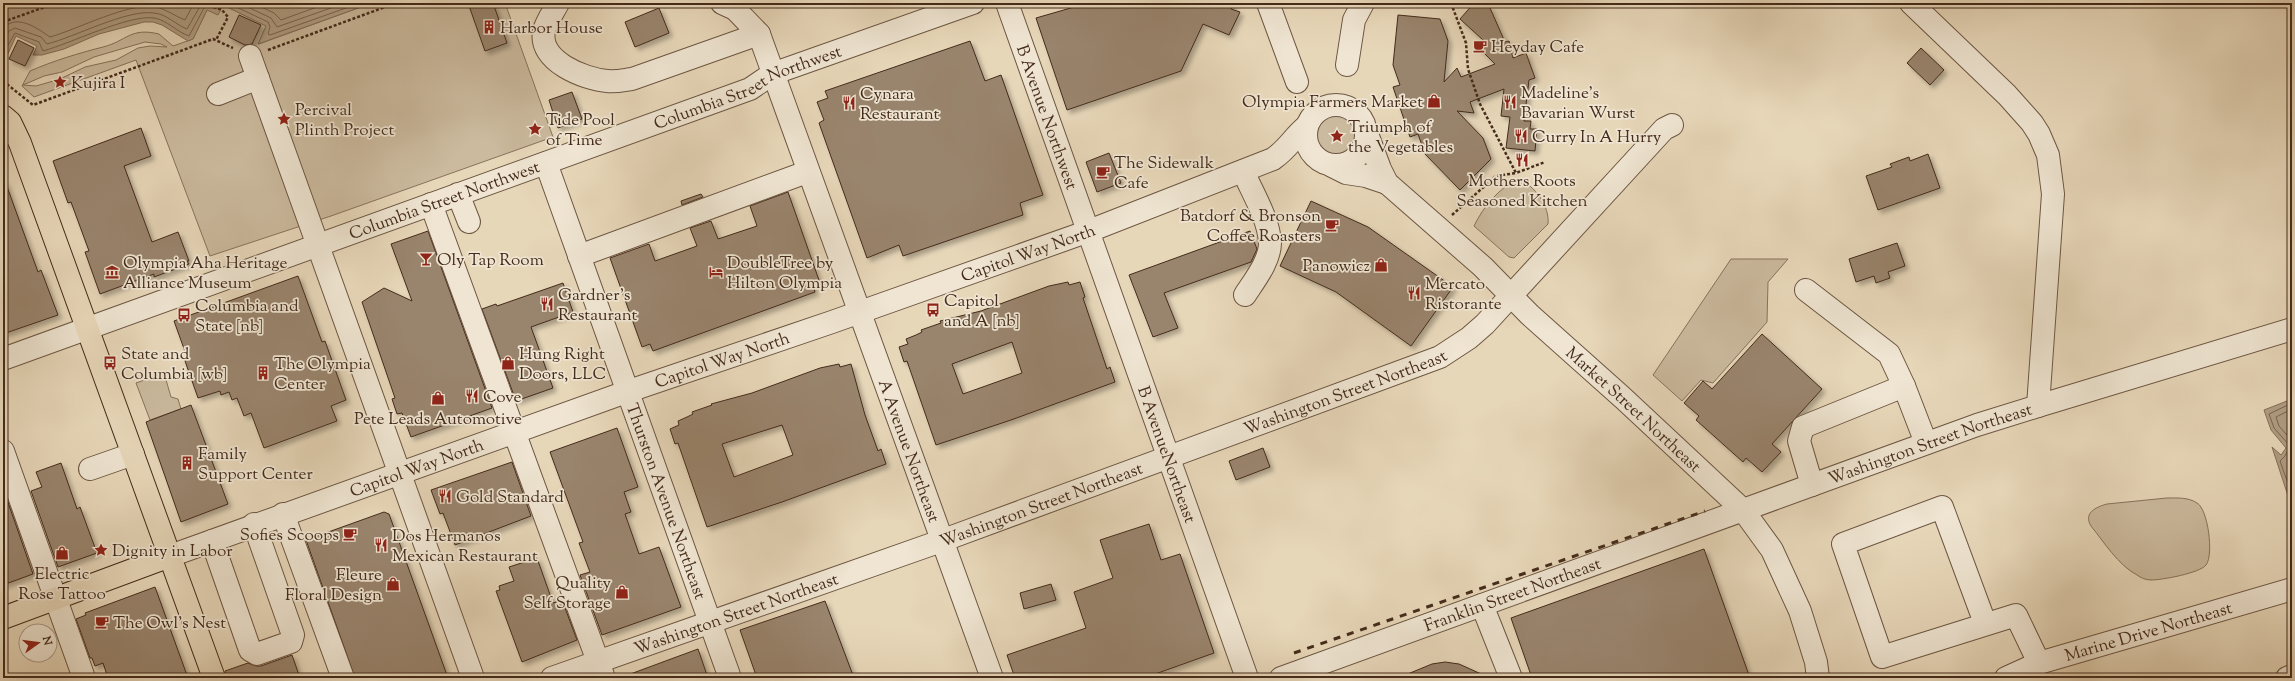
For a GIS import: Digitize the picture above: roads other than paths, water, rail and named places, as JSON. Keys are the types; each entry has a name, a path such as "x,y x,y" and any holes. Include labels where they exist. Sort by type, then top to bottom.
{"main road":[{"path":"3,116 10,122 20,143 89,329 214,678"},
{"path":"3,618 170,556"}],"street":[{"path":"558,3 544,30 544,43 550,55 564,66 579,73 606,81 632,79 759,34 735,9 722,3"},
{"name":"Columbia Street Northwest","path":"3,360 753,88 772,74 973,3"},
{"name":"B Avenue Northwest","path":"1007,3 1089,231"},
{"path":"1268,3 1296,82"},
{"path":"1347,65 1354,20 1363,3"},
{"name":"Washington Street Northeast","path":"1743,510 1926,443 2038,406 2052,178 2045,144 2024,113 1911,3"},
{"name":"A Avenue Northeast","path":"759,34 772,74 992,678"},
{"path":"250,56 294,183 473,678"},
{"path":"218,94 258,78"},
{"path":"1336,105 1345,106 1356,113 1364,123 1366,131 1364,147 1360,154 1347,164 1331,165 1320,160 1310,151 1307,143 1307,126 1318,111 1336,105"},
{"name":"Washington Street Northeast","path":"552,678 601,670 710,621 941,541 1168,456 1334,398 1440,357 1469,338 1511,296 1664,128 1672,125"},
{"name":"Capitol Way North","path":"170,556 254,524 629,391 859,313 1089,231 1274,159 1290,146 1298,134 1307,126"},
{"name":"Market Street Northeast","path":"1366,131 1380,169 1387,183 1483,267 1511,296 1743,510 1772,550 1800,612 1816,662 1818,678"},
{"name":"Capitol Way North","path":"1274,159 1294,158 1309,165 1331,165"},
{"name":"Thurston Avenue Northeast","path":"546,163 629,391 730,678"},
{"name":"Market Street Northeast","path":"1331,165 1346,173 1366,176 1387,183"},
{"path":"1243,171 1268,230 1270,243 1262,267 1245,295"},
{"path":"579,256 808,172"},
{"path":"458,194 469,222"},
{"path":"431,204 601,670"},
{"name":"B AvenueNortheast","path":"1089,231 1247,678"},
{"path":"1806,290 1889,354 1904,386 1926,443"},
{"path":"2038,406 2292,329"},
{"path":"1812,485 1799,441 1803,427 1904,386"},
{"path":"3,451 84,678"},
{"path":"90,469 133,454"},
{"path":"1985,623 1942,507 1843,544 1882,657 1985,623 2016,615 2039,663"},
{"name":"Franklin Street Northeast","path":"1281,678 1743,510"},
{"path":"283,514 343,678"},
{"path":"212,541 250,650 258,654 291,642 293,635 254,524"},
{"name":"Marine Drive Northeast","path":"2006,678 2039,663 2292,589"},
{"path":"1482,605 1511,678"},
{"path":"2287,678 2292,676"}],"water":[{"path":"3,3 372,3 258,44 266,26 223,5 218,15 207,10 193,39 188,41 162,25 153,22 144,22 99,34 64,49 42,55 33,55 37,46 16,36 6,58 3,57"},
{"path":"2292,399 2292,508 2272,447 2281,455 2286,448 2271,430 2264,410"}],"railway":[{"path":"1294,653 1705,511"}],"place":[{"name":"Harbor House","path":"489,27"},
{"name":"Heyday Cafe","path":"1480,46"},
{"name":"Kujira I","path":"60,82"},
{"name":"Olympia Farmers Market","path":"1434,101"},
{"name":"Madeline’s Bavarian Wurst","path":"1510,102"},
{"name":"Cynara Restaurant","path":"849,103"},
{"name":"Percival Plinth Project","path":"284,119"},
{"name":"Tide Pool of Time","path":"535,129"},
{"name":"Triumph of the Vegetables","path":"1337,136"},
{"name":"Curry In A Hurry","path":"1521,136"},
{"name":"Mothers Roots Seasoned Kitchen","path":"1522,160"},
{"name":"The Sidewalk Cafe","path":"1103,172"},
{"name":"Batdorf & Bronson Coffee Roasters","path":"1332,225"},
{"name":"Oly Tap Room","path":"426,259"},
{"name":"Panowicz","path":"1381,265"},
{"name":"Olympia Aha Heritage Alliance Museum","path":"112,272"},
{"name":"DoubleTree by Hilton Olympia","path":"716,272"},
{"name":"Mercato Ristorante","path":"1414,293"},
{"name":"Gardner's Restaurant","path":"547,304"},
{"name":"Capitol and A [nb]","path":"933,310"},
{"name":"Columbia and State [nb]","path":"184,315"},
{"name":"State and Columbia [wb]","path":"110,363"},
{"name":"Hung Right Doors, LLC","path":"508,363"},
{"name":"The Olympia Center","path":"263,373"},
{"name":"Cove","path":"472,396"},
{"name":"Pete Leads Automotive","path":"438,398"},
{"name":"Family Support Center","path":"187,463"},
{"name":"Gold Standard","path":"445,496"},
{"name":"Sofies Scoops","path":"350,534"},
{"name":"Dos Hermanos Mexican Restaurant","path":"381,545"},
{"name":"Dignity in Labor","path":"101,550"},
{"name":"Electric Rose Tattoo","path":"62,553"},
{"name":"Fleure Floral Design","path":"393,584"},
{"name":"Quality Self Storage","path":"622,592"},
{"name":"The Owl's Nest","path":"102,622"}]}
